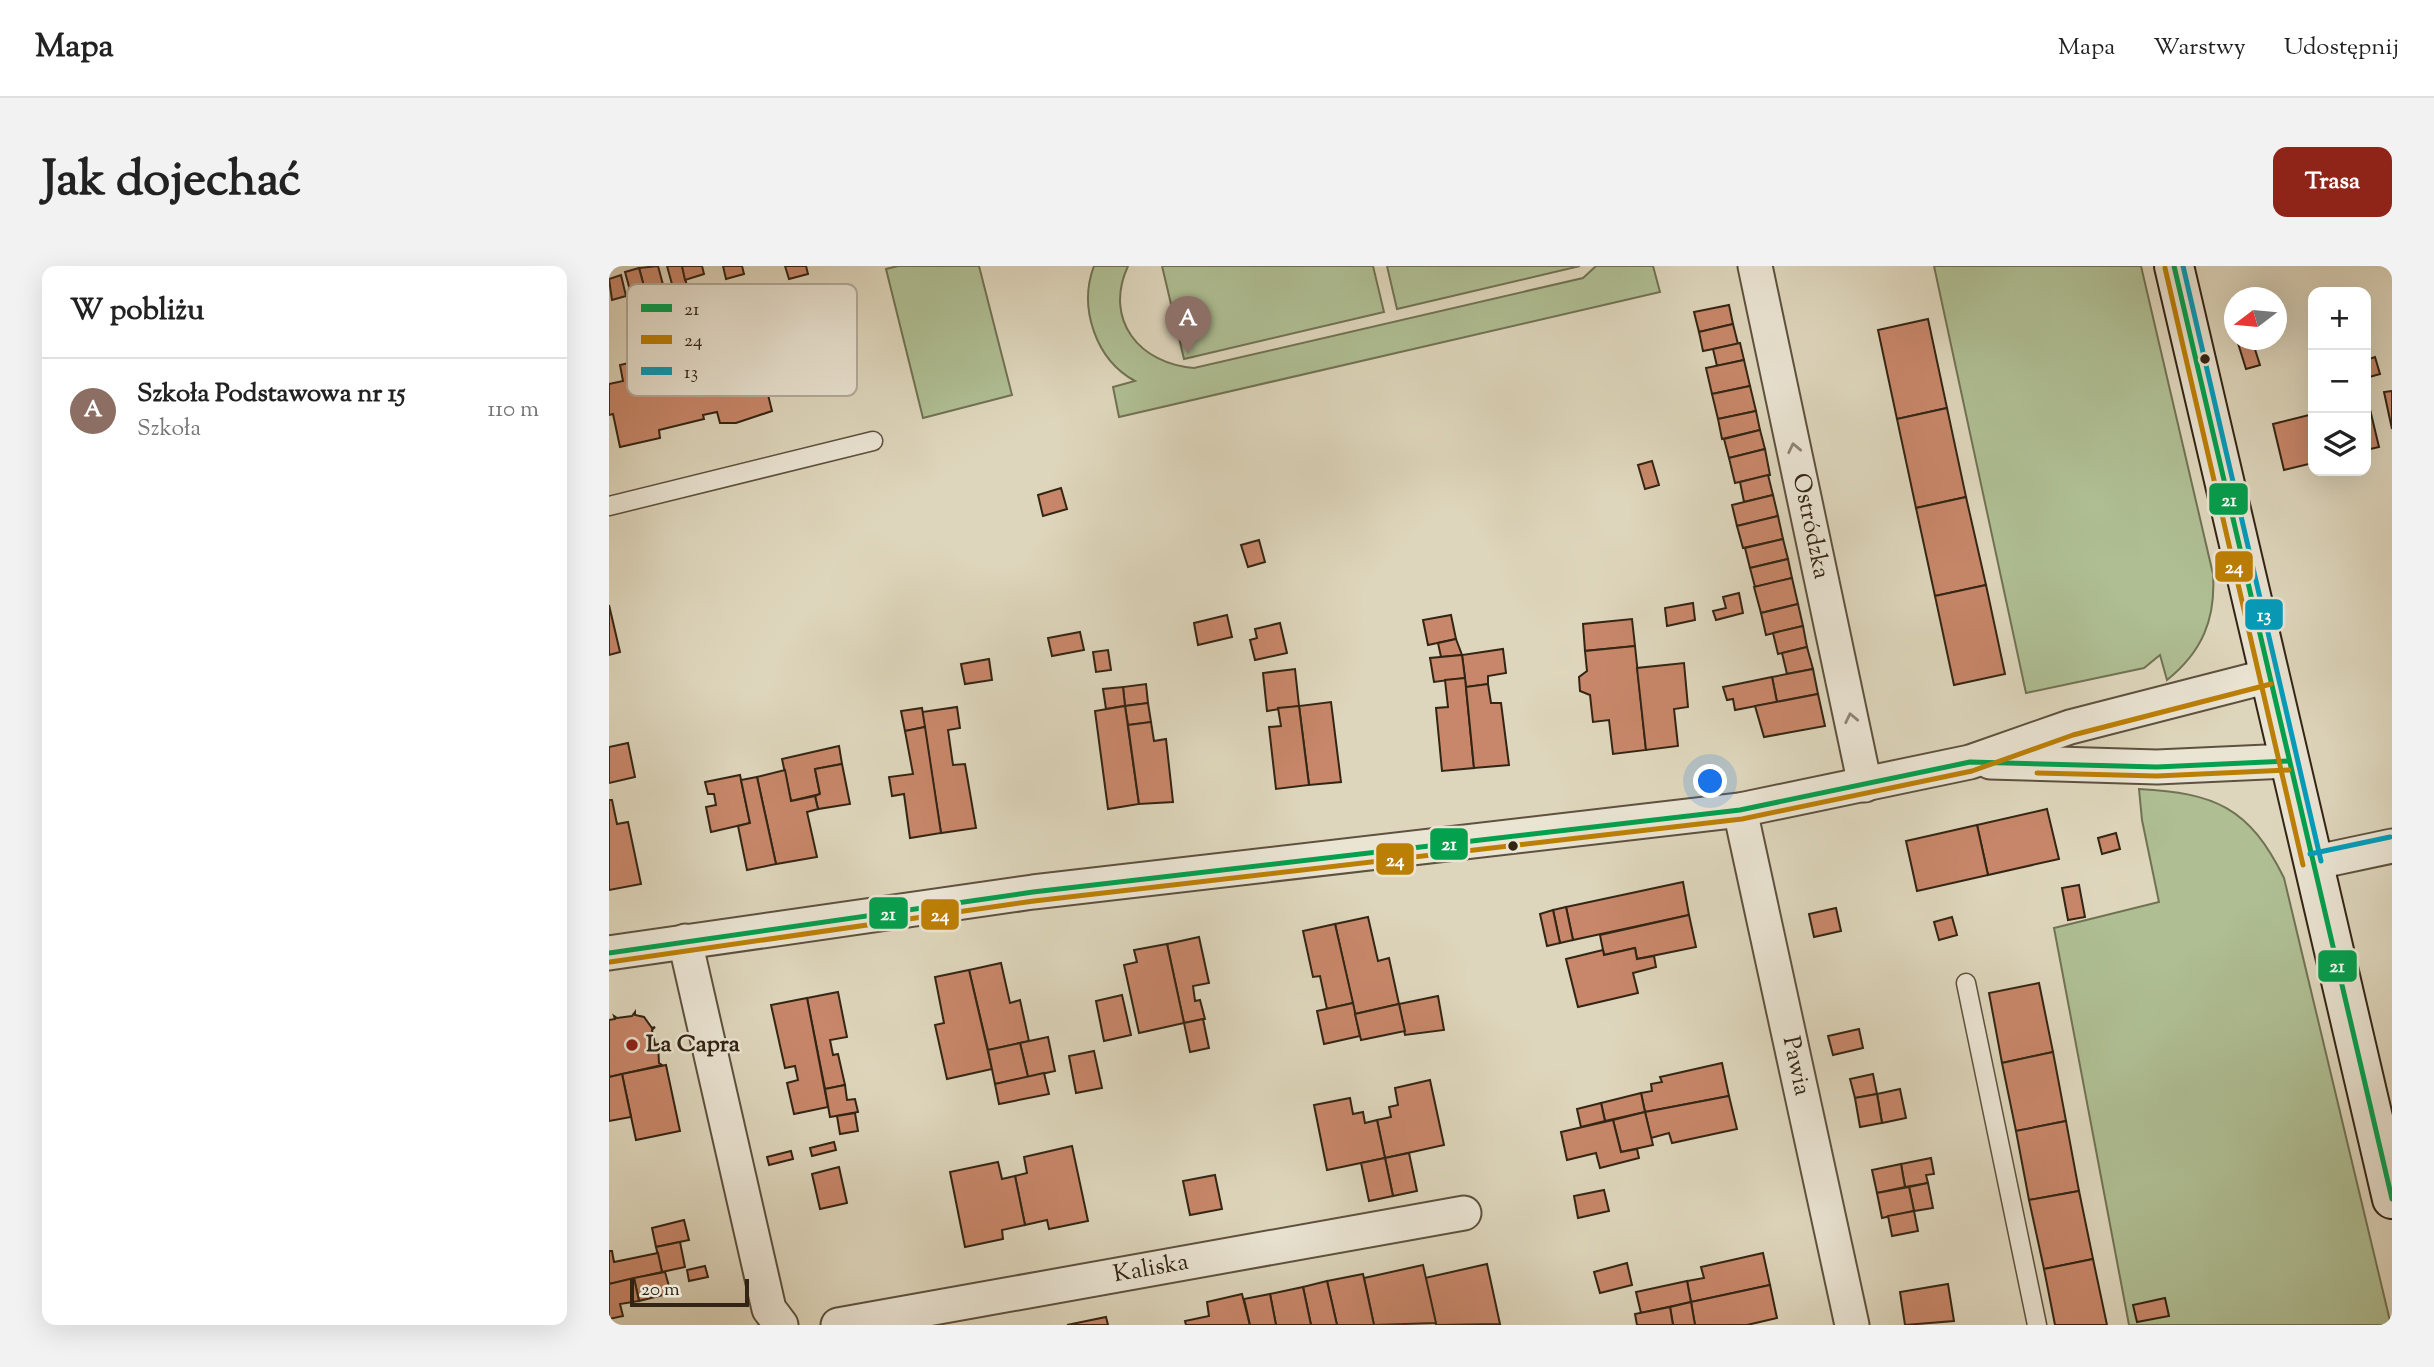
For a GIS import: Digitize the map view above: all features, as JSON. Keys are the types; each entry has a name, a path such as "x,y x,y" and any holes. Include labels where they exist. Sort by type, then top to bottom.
{"main road":[{"path":"2174,266 2392,1199"}],"street":[{"name":"Ostródzka","path":"1755,266 1865,785"},
{"path":"609,953 1033,892 1740,810 1970,762 2070,727 2269,676"},
{"path":"1970,762 2157,767 2290,761"},
{"name":"Pawia","path":"1740,810 1851,1325"},
{"path":"2312,863 2392,846"},
{"path":"685,941 769,1309 781,1325"},
{"name":"Kaliska","path":"838,1325 1464,1213"}],"lane":[{"path":"610,506 873,441"},
{"path":"1966,983 2037,1325"}],"green space":[{"path":"898,266 979,266 1012,395 923,418 886,269"},
{"path":"1094,266 1128,266 1121,286 1120,304 1131,336 1157,358 1194,368 1583,278 1596,266 1653,266 1660,292 1119,417 1113,387 1135,381 1121,372 1110,360 1094,331 1088,299"},
{"path":"1162,266 1373,266 1384,312 1184,359"},
{"path":"1387,266 1580,266 1397,309"},
{"path":"1934,266 2141,266 2213,574 2212,606 2204,633 2189,658 2167,680 2160,655 2144,668 2026,693"},
{"path":"2139,789 2189,795 2227,808 2257,835 2284,878 2391,1325 2129,1325 2054,928 2159,902 2142,820"}],"building":[{"path":"658,266 663,284 643,284 639,268"},
{"path":"667,266 682,266 686,284 672,284"},
{"path":"682,266 702,266 704,274 685,280"},
{"path":"723,266 742,266 744,274 726,279"},
{"path":"785,266 806,266 808,274 789,279"},
{"path":"639,268 643,284 628,284 625,272"},
{"path":"621,275 626,296 612,300 609,279"},
{"path":"1729,305 1733,324 1699,332 1694,312"},
{"path":"1928,319 1947,408 1897,419 1878,330"},
{"path":"1733,324 1738,344 1703,351 1699,332"},
{"path":"1740,343 1744,360 1717,366 1713,349"},
{"path":"2240,350 2255,350 2260,365 2246,369"},
{"path":"2375,357 2380,374 2371,377 2371,358"},
{"path":"1744,360 1750,386 1712,394 1706,368"},
{"path":"627,363 627,396 768,396 772,411 736,423 720,423 717,412 703,415 704,419 659,430 660,438 620,447 613,414 609,415 609,384 623,381 620,365"},
{"path":"1750,386 1756,411 1718,419 1712,394"},
{"path":"2392,391 2392,429 2384,392"},
{"path":"1947,408 1966,497 1916,508 1897,419"},
{"path":"1756,411 1760,430 1722,439 1718,419"},
{"path":"2371,414 2379,447 2371,449"},
{"path":"2308,415 2308,464 2284,470 2273,424"},
{"path":"1760,430 1765,449 1729,458 1724,439"},
{"path":"1765,449 1770,475 1735,483 1729,458"},
{"path":"1652,461 1659,485 1645,489 1638,465"},
{"path":"1768,475 1773,495 1744,502 1740,482"},
{"path":"1061,488 1067,509 1043,516 1038,495"},
{"path":"1773,495 1778,516 1737,526 1732,505"},
{"path":"1966,497 1986,585 1935,596 1916,508"},
{"path":"1778,516 1783,539 1743,548 1737,526"},
{"path":"1783,539 1788,559 1750,568 1745,548"},
{"path":"1259,540 1265,562 1248,567 1241,545"},
{"path":"1788,559 1792,578 1755,587 1750,568"},
{"path":"1792,578 1798,604 1761,613 1754,587"},
{"path":"1986,585 2005,674 1954,685 1935,596"},
{"path":"1739,593 1743,613 1716,620 1713,611 1726,608 1723,597"},
{"path":"1693,603 1695,620 1667,626 1665,608"},
{"path":"1798,604 1803,626 1766,635 1761,613"},
{"path":"609,605 620,652 609,655"},
{"path":"1227,615 1232,637 1198,645 1194,623"},
{"path":"1451,615 1456,639 1428,645 1423,620"},
{"path":"1632,619 1635,646 1585,651 1583,624"},
{"path":"1280,623 1287,653 1255,660 1250,640 1257,638 1255,629"},
{"path":"1803,626 1807,647 1778,654 1773,633"},
{"path":"1080,632 1084,650 1052,656 1048,638"},
{"path":"1456,639 1462,655 1441,657 1438,643"},
{"path":"1635,646 1646,750 1613,754 1609,720 1593,722 1590,695 1580,691 1579,677 1587,671 1585,651"},
{"path":"1807,647 1813,669 1787,674 1782,653"},
{"path":"1503,649 1506,673 1488,676 1488,684 1466,687 1462,655"},
{"path":"1108,650 1111,670 1096,672 1093,652"},
{"path":"1462,655 1465,678 1434,682 1430,658"},
{"path":"989,659 992,680 965,684 961,664"},
{"path":"1684,663 1688,707 1674,709 1678,746 1646,750 1637,668"},
{"path":"1295,669 1299,706 1267,711 1263,673"},
{"path":"1813,669 1818,694 1777,702 1772,677"},
{"path":"1772,677 1777,702 1735,710 1733,699 1727,700 1723,687"},
{"path":"1465,678 1474,768 1442,771 1436,708 1448,707 1445,680"},
{"path":"1146,684 1148,703 1125,706 1123,687"},
{"path":"1488,684 1491,703 1501,703 1509,765 1474,768 1466,687"},
{"path":"1123,687 1125,706 1106,709 1103,689"},
{"path":"1818,694 1825,726 1764,737 1755,706"},
{"path":"1331,702 1341,782 1309,785 1299,706"},
{"path":"1148,703 1151,722 1128,725 1125,706"},
{"path":"1125,706 1139,804 1108,809 1095,711"},
{"path":"1299,706 1309,785 1276,789 1269,727 1281,726 1278,708"},
{"path":"957,707 960,728 948,730 953,765 965,764 976,828 941,833 922,712"},
{"path":"922,708 925,727 905,731 901,711"},
{"path":"1151,722 1154,741 1166,739 1173,802 1139,804 1128,725"},
{"path":"925,727 941,833 910,838 904,794 892,796 889,777 913,774 905,731"},
{"path":"628,743 635,777 609,783 609,747"},
{"path":"839,746 842,764 815,769 820,794 791,801 782,759"},
{"path":"842,764 850,804 818,809 815,796 820,794 815,769"},
{"path":"785,770 791,801 815,796 818,809 807,812 817,857 776,864 757,777"},
{"path":"740,775 750,823 711,832 706,807 716,805 714,794 708,794 705,782"},
{"path":"757,777 776,864 747,870 738,826 750,823 741,780"},
{"path":"609,800 612,800 617,824 628,822 641,884 609,890"},
{"path":"2047,809 2059,859 1988,875 1977,825"},
{"path":"1977,825 1988,875 1917,891 1906,841"},
{"path":"2116,833 2120,849 2102,854 2098,838"},
{"path":"1683,882 1689,915 1573,940 1566,907"},
{"path":"2079,885 2085,917 2068,920 2062,888"},
{"path":"1566,907 1573,940 1560,943 1553,910"},
{"path":"1836,908 1841,931 1814,937 1809,914"},
{"path":"1553,910 1560,943 1547,946 1540,914"},
{"path":"1689,915 1696,947 1637,959 1635,948 1604,955 1600,935"},
{"path":"1368,917 1378,961 1389,958 1399,1004 1355,1014 1335,924"},
{"path":"1952,917 1957,935 1939,940 1934,922"},
{"path":"1335,924 1353,1003 1327,1009 1320,976 1313,977 1303,931"},
{"path":"1199,937 1209,983 1193,986 1195,1001 1200,1000 1205,1019 1184,1023 1167,944"},
{"path":"1167,944 1184,1023 1139,1033 1124,965 1137,962 1134,950"},
{"path":"1635,948 1637,959 1654,956 1656,967 1633,973 1638,993 1578,1007 1566,959 1603,950 1604,955"},
{"path":"1001,963 1010,1003 1020,1000 1029,1041 988,1050 969,970"},
{"path":"969,970 992,1069 947,1079 935,1025 944,1023 935,977"},
{"path":"2039,983 2053,1052 2002,1063 1989,993"},
{"path":"838,992 847,1037 830,1040 833,1055 838,1054 845,1085 825,1089 807,998"},
{"path":"1122,995 1131,1035 1104,1041 1096,1001"},
{"path":"1438,996 1444,1030 1405,1035 1399,1004"},
{"path":"807,998 828,1107 794,1114 787,1083 798,1080 795,1066 785,1068 771,1005"},
{"path":"1353,1003 1360,1036 1324,1044 1317,1011"},
{"path":"1399,1004 1405,1031 1361,1040 1355,1014"},
{"name":"La Capra","path":"635,1012 635,1015 644,1017 652,1028 655,1027 652,1030 655,1045 658,1044 659,1063 662,1065 609,1077 609,1020 615,1019 614,1016 632,1016"},
{"path":"1203,1019 1209,1048 1190,1052 1184,1023"},
{"path":"1859,1029 1863,1048 1833,1055 1828,1036"},
{"path":"1048,1037 1055,1071 1028,1077 1020,1043"},
{"path":"1020,1043 1028,1077 995,1084 988,1050"},
{"path":"1094,1051 1102,1088 1076,1093 1069,1056"},
{"path":"2053,1052 2066,1121 2016,1131 2002,1063"},
{"path":"1722,1063 1729,1096 1645,1112 1641,1093 1652,1091 1651,1084 1662,1082 1660,1077"},
{"path":"666,1065 680,1131 636,1140 622,1074"},
{"path":"1044,1073 1049,1094 999,1104 995,1084"},
{"path":"622,1074 631,1117 609,1121 609,1077"},
{"path":"1873,1074 1877,1094 1855,1098 1850,1079"},
{"path":"1430,1080 1444,1145 1385,1158 1377,1120 1391,1117 1389,1107 1398,1105 1395,1088"},
{"path":"845,1085 847,1100 855,1099 858,1112 830,1117 825,1089"},
{"path":"1900,1089 1906,1118 1882,1123 1877,1094"},
{"path":"1641,1093 1645,1112 1605,1121 1601,1103"},
{"path":"1877,1094 1882,1123 1860,1127 1855,1098"},
{"path":"1729,1096 1737,1129 1672,1143 1669,1133 1651,1138 1645,1112"},
{"path":"1350,1098 1353,1114 1363,1112 1365,1123 1377,1120 1385,1158 1327,1170 1314,1105"},
{"path":"1601,1103 1605,1121 1581,1127 1577,1109"},
{"path":"1645,1112 1653,1145 1621,1152 1613,1120"},
{"path":"855,1113 858,1131 840,1134 837,1116"},
{"path":"1613,1120 1621,1152 1637,1149 1639,1158 1600,1168 1596,1153 1567,1160 1561,1132"},
{"path":"2066,1121 2079,1191 2029,1200 2016,1131"},
{"path":"834,1142 836,1150 812,1156 810,1148"},
{"path":"1072,1146 1088,1221 1049,1229 1047,1220 1025,1225 1015,1176 1027,1173 1024,1157"},
{"path":"791,1151 793,1159 769,1165 767,1157"},
{"path":"1409,1153 1417,1191 1393,1196 1385,1158"},
{"path":"1385,1158 1393,1196 1369,1201 1361,1163"},
{"path":"1931,1158 1934,1174 1926,1175 1928,1183 1905,1187 1901,1164"},
{"path":"998,1162 1002,1179 1015,1176 1025,1225 1002,1230 1003,1239 965,1247 950,1172"},
{"path":"1901,1164 1905,1187 1877,1193 1872,1170"},
{"path":"839,1167 847,1203 820,1209 812,1174"},
{"path":"1215,1175 1222,1209 1190,1215 1183,1181"},
{"path":"1928,1183 1933,1208 1914,1211 1909,1187"},
{"path":"1909,1187 1914,1211 1882,1218 1877,1193"},
{"path":"1604,1190 1609,1211 1578,1218 1574,1196"},
{"path":"2079,1191 2093,1259 2044,1269 2029,1200"},
{"path":"1914,1211 1918,1231 1892,1236 1888,1216"},
{"path":"684,1220 689,1240 656,1247 652,1228"},
{"path":"680,1242 685,1267 662,1272 656,1247"},
{"path":"609,1251 612,1251 614,1262 658,1253 662,1272 609,1284"},
{"path":"1763,1253 1770,1285 1691,1302 1687,1281 1704,1278 1701,1267"},
{"path":"2093,1259 2107,1325 2055,1325 2044,1269"},
{"path":"1627,1263 1632,1285 1600,1293 1594,1272"},
{"path":"1487,1264 1500,1324 1436,1325 1425,1278"},
{"path":"1423,1265 1436,1323 1374,1325 1364,1278"},
{"path":"705,1266 708,1277 689,1281 687,1270"},
{"path":"665,1272 671,1293 639,1301 634,1278"},
{"path":"1363,1274 1374,1325 1337,1325 1327,1281"},
{"path":"634,1278 639,1301 620,1304 623,1316 609,1319 609,1284"},
{"path":"1327,1281 1337,1325 1311,1325 1303,1287"},
{"path":"1687,1281 1691,1302 1641,1313 1636,1292"},
{"path":"1948,1284 1954,1321 1905,1325 1900,1292"},
{"path":"1770,1285 1777,1318 1747,1325 1695,1325 1691,1302"},
{"path":"1303,1287 1311,1325 1276,1325 1270,1294"},
{"path":"1242,1294 1250,1325 1186,1325 1185,1321 1209,1316 1207,1302"},
{"path":"1270,1294 1276,1325 1250,1325 1244,1299"},
{"path":"2165,1298 2169,1316 2137,1322 2133,1305"},
{"path":"1691,1302 1695,1325 1673,1325 1670,1307"},
{"path":"1670,1307 1673,1325 1637,1325 1635,1314"},
{"path":"1106,1317 1108,1325 1067,1325"}],"transit line":[{"name":"21","path":"2174,266 2392,1199"},
{"name":"13","path":"2183,266 2321,861"},
{"name":"24","path":"2165,268 2303,865"},
{"name":"24","path":"610,962 1034,901 1742,819 1972,771 2073,735 2271,684"},
{"name":"21","path":"609,953 1033,892 1740,810 1970,762 2157,767 2289,761"},
{"name":"24","path":"2037,773 2157,776 2289,770"},
{"name":"13","path":"2310,854 2390,837"}],"place":[{"name":"Szkoła Podstawowa nr 15","path":"1188,354"},
{"name":"La Capra","path":"632,1045"}]}
